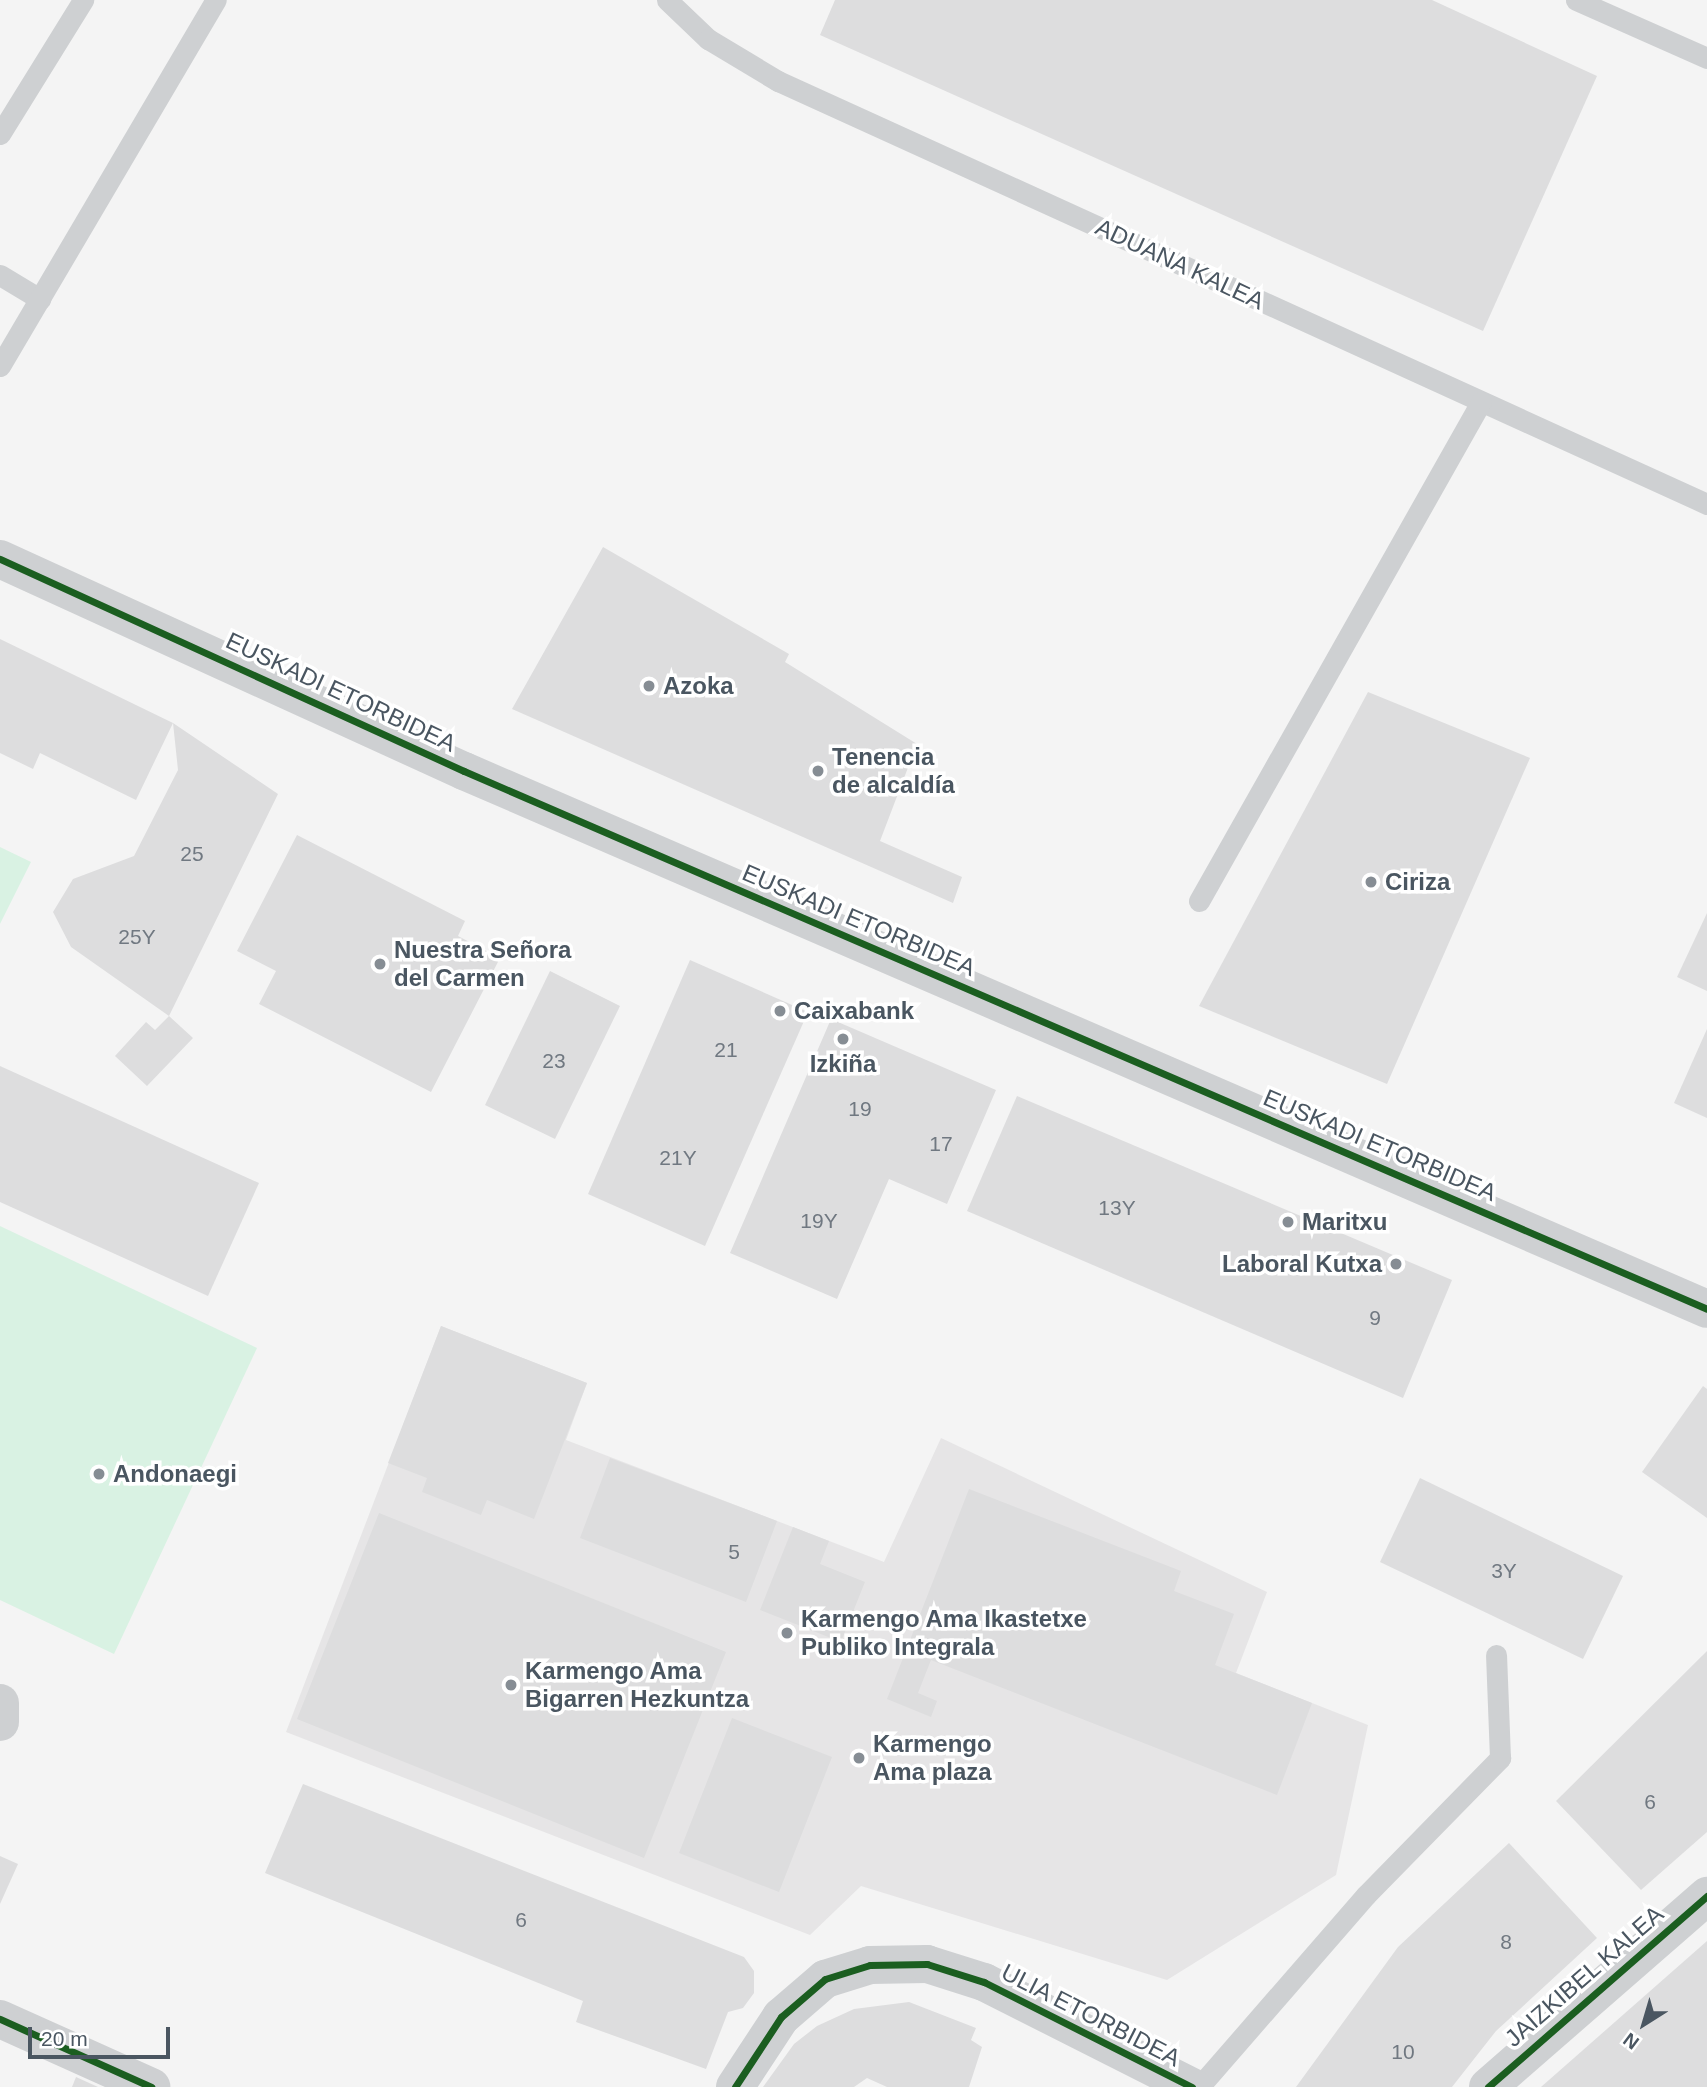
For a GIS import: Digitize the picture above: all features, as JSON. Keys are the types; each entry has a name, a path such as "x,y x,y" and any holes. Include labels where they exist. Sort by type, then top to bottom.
{"street":[{"name":"EUSKADI ETORBIDEA","path":"0,559 464,771 1707,1309"},
{"path":"0,1703 0,1722"},
{"name":"JAIZKIBEL KALEA","path":"1488,2087 1707,1896"},
{"name":"ULIA ETORBIDEA","path":"735,2087 781,2017 825,1979 870,1965 927,1964 984,1982 1192,2087"},
{"path":"0,2019 150,2087"}],"lane":[{"path":"0,134 83,0"},
{"name":"ADUANA KALEA","path":"667,0 708,39 778,81 1707,505"},
{"path":"1576,0 1707,58"},
{"path":"0,366 209,2"},
{"path":"0,275 40,299"},
{"path":"1199,901 1481,402"},
{"name":"ULIA ETORBIDEA","path":"1199,2087 1366,1895 1500,1758 1496,1655"}],"shaded area":[{"name":"Karmengo Ama Ikastetxe Publiko Integrala","path":"441,1326 587,1383 566,1440 884,1562 941,1438 1267,1592 1236,1673 1368,1725 1336,1875 1167,1980 861,1886 810,1935 286,1732"}],"green space":[{"path":"0,847 31,862 0,924"},
{"name":"Andonaegi","path":"0,1226 257,1348 114,1654 0,1600"}],"building":[{"path":"835,0 1432,0 1597,76 1483,331 820,35"},
{"path":"603,547 789,654 785,662 917,744 880,841 962,877 953,903 512,709"},
{"path":"0,639 173,723 136,800 40,753 33,769 0,753"},
{"name":"Ciriza","path":"1368,692 1530,758 1387,1084 1199,1006"},
{"path":"173,723 278,794 169,1016 71,947 53,912 73,879 134,856 178,770"},
{"name":"Nuestra Señora del Carmen","path":"297,835 465,921 458,936 500,958 431,1092 259,1004 276,971 237,951"},
{"path":"1707,913 1707,991 1677,977"},
{"path":"690,960 808,1012 705,1246 588,1194"},
{"path":"550,971 620,1006 555,1139 485,1105"},
{"path":"169,1016 193,1038 147,1086 115,1056 146,1022 155,1030"},
{"path":"831,1019 996,1090 947,1204 889,1179 837,1299 730,1253"},
{"path":"1707,1029 1707,1118 1674,1103"},
{"path":"0,1066 259,1183 208,1296 0,1202"},
{"path":"1017,1096 1452,1280 1403,1398 967,1211"},
{"path":"441,1326 587,1383 534,1519 487,1500 481,1515 422,1492 427,1478 388,1463"},
{"path":"1703,1386 1707,1389 1707,1518 1642,1472"},
{"path":"610,1458 777,1521 746,1602 580,1538"},
{"path":"1420,1478 1623,1576 1583,1659 1380,1562"},
{"path":"969,1489 1181,1571 1174,1591 1234,1614 1215,1665 1312,1703 1277,1795 931,1660 918,1693 937,1701 931,1717 887,1699"},
{"name":"Karmengo Ama Bigarren Hezkuntza","path":"379,1513 726,1652 644,1858 297,1719"},
{"path":"793,1527 829,1541 820,1564 865,1582 841,1642 760,1610"},
{"path":"1707,1651 1707,1832 1641,1890 1556,1801"},
{"path":"732,1718 832,1757 779,1892 679,1853"},
{"path":"303,1784 744,1957 754,1971 754,1993 743,2008 728,2012 706,2069 576,2022 583,2001 265,1873"},
{"path":"1509,1843 1597,1938 1496,2031 1452,2087 1296,2087 1398,1947"},
{"path":"0,1856 18,1864 0,1904"},
{"path":"1707,1941 1707,2087 1541,2087"},
{"path":"909,2002 976,2028 971,2040 982,2047 969,2087 887,2087 867,2078 854,2087 763,2087 794,2044 817,2026 854,2009"},
{"path":"76,2077 98,2087 72,2087"}],"cycle path":[{"path":"0,559 464,771 1707,1309"},
{"path":"1488,2087 1707,1896"},
{"path":"735,2087 781,2017 825,1979 870,1965 927,1964 984,1982 1192,2087"},
{"path":"0,2019 151,2087"}],"place":[{"name":"Azoka","path":"649,686"},
{"name":"Tenencia de alcaldía","path":"818,771"},
{"name":"Ciriza","path":"1371,882"},
{"name":"Nuestra Señora del Carmen","path":"380,964"},
{"name":"Caixabank","path":"780,1011"},
{"name":"Izkiña","path":"843,1039"},
{"name":"Maritxu","path":"1288,1222"},
{"name":"Laboral Kutxa","path":"1396,1264"},
{"name":"Andonaegi","path":"99,1474"},
{"name":"Karmengo Ama Ikastetxe Publiko Integrala","path":"787,1633"},
{"name":"Karmengo Ama Bigarren Hezkuntza","path":"511,1685"},
{"name":"Karmengo Ama plaza","path":"859,1758"}]}
